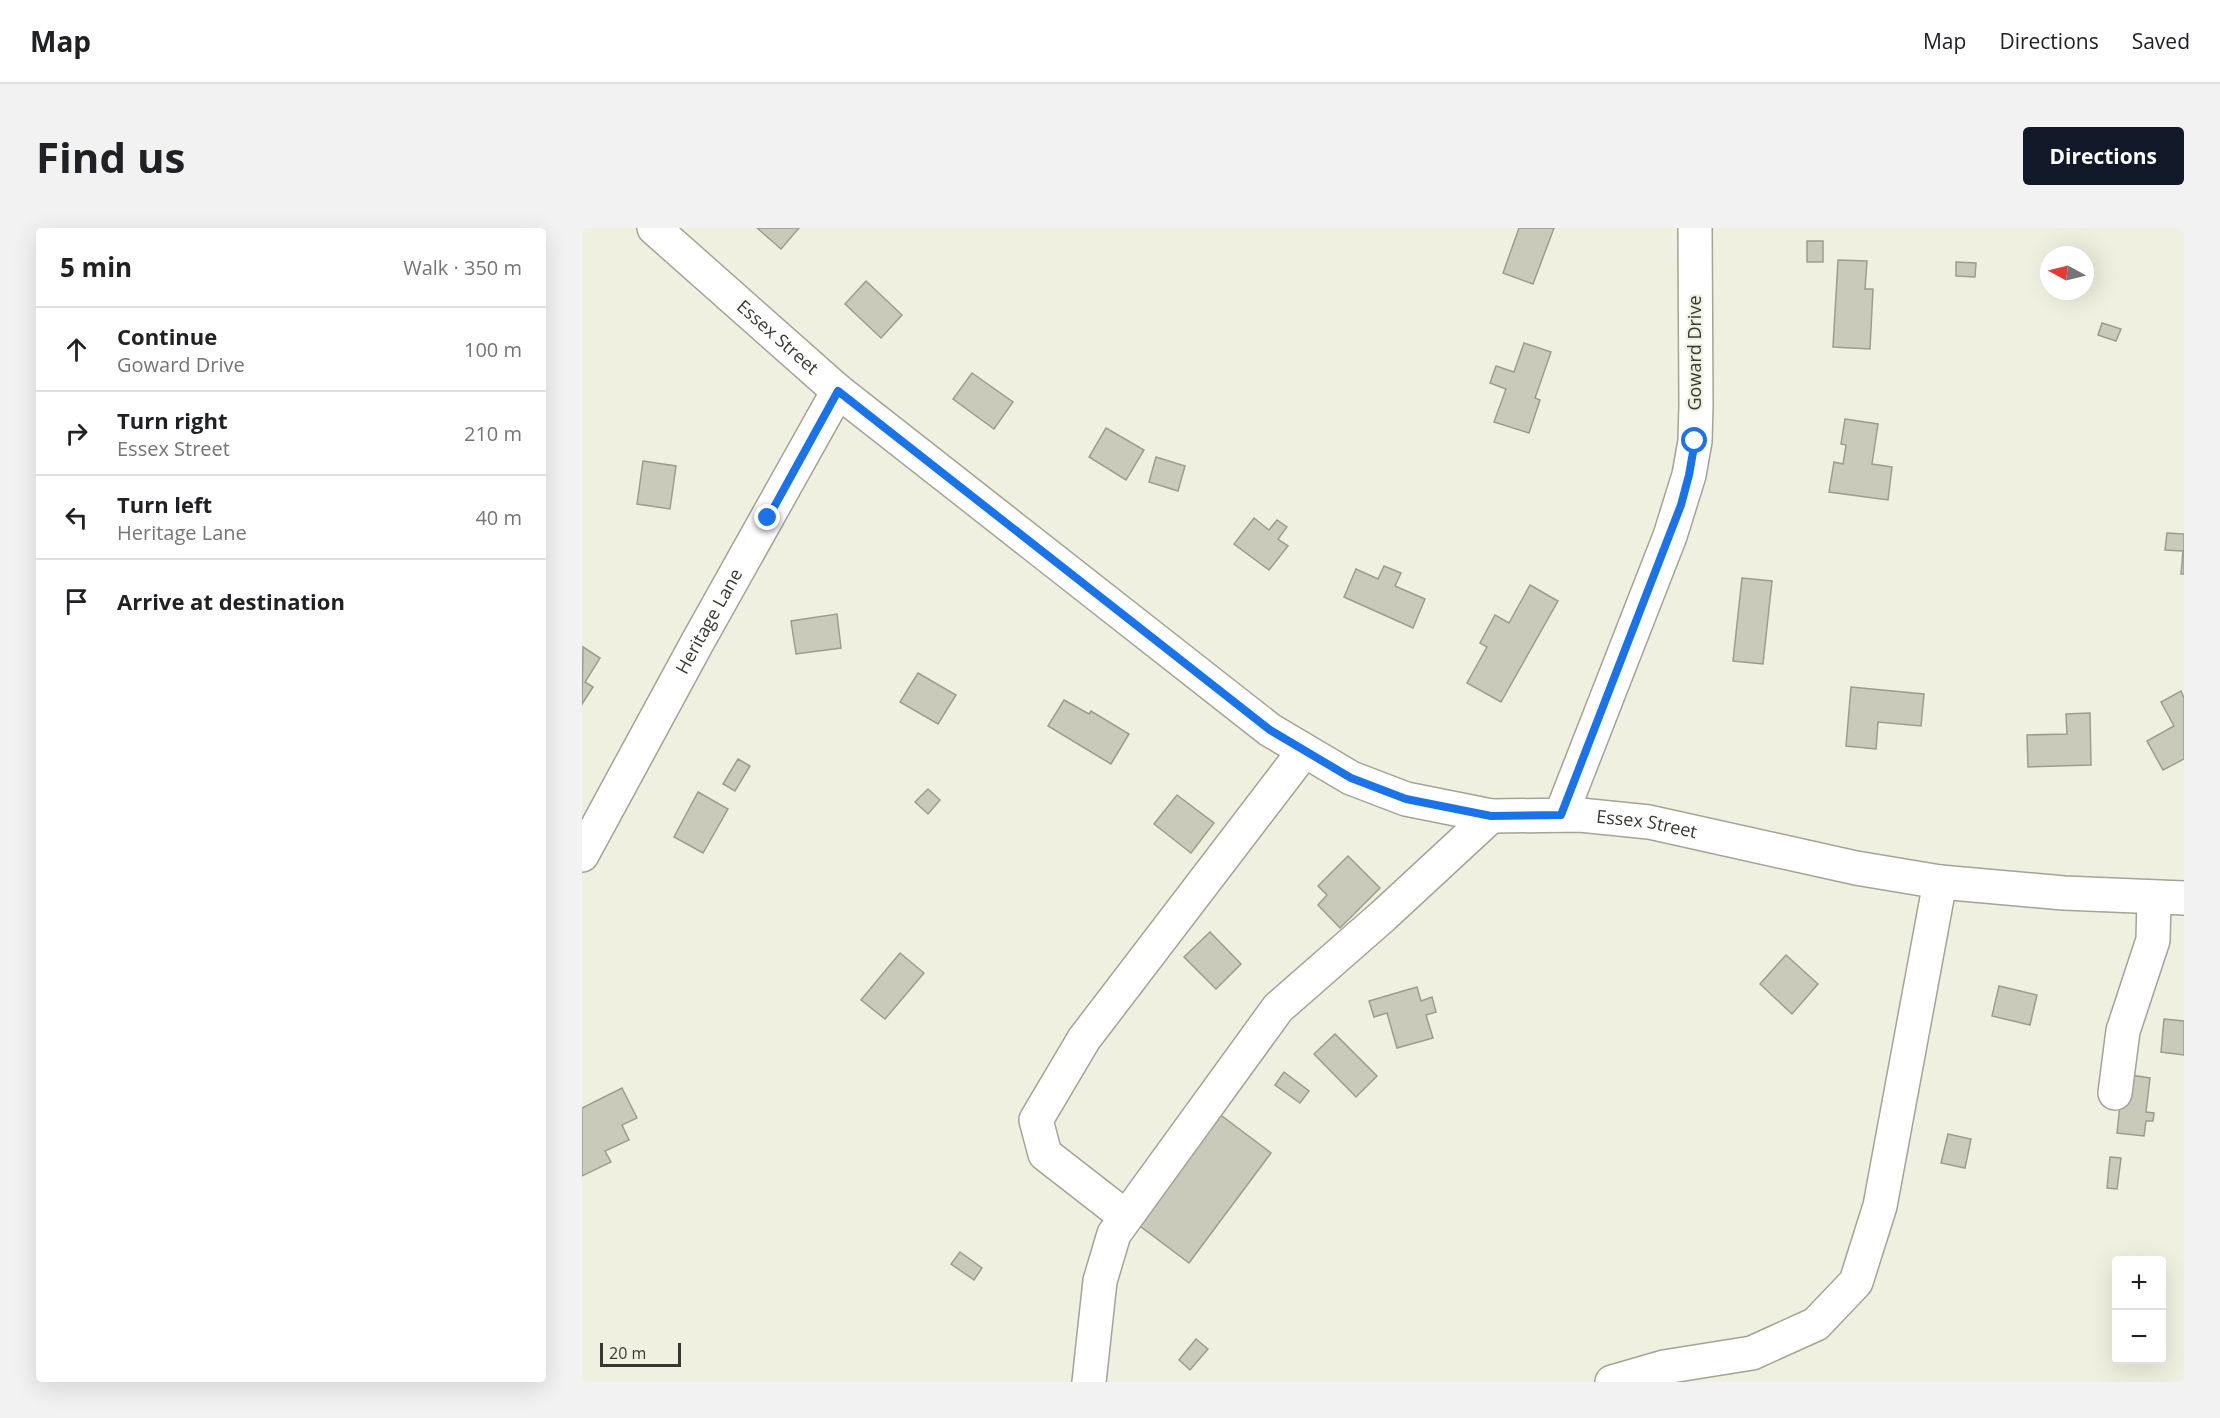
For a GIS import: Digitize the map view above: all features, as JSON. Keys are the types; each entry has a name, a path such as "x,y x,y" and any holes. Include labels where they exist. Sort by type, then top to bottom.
{"street":[{"name":"Essex Street","path":"654,228 838,391 1270,730 1351,778 1406,799 1491,816 1561,815 1649,822 1856,868 1940,882 2064,893 2169,898"},
{"name":"Goward Drive","path":"1561,815 1670,536 1689,475 1695,441 1696,405 1695,228"},
{"name":"Heritage Lane","path":"582,855 838,391"},
{"path":"1126,1217 1045,1154 1036,1120 1084,1039 1304,751"},
{"path":"1088,1382 1100,1281 1114,1234 1126,1217 1278,1008 1383,916 1491,816"},
{"path":"1612,1382 1664,1367 1752,1353 1816,1324 1856,1282 1880,1206 1940,882"},
{"path":"2115,1093 2123,1031 2169,898"}],"building":[{"path":"757,228 799,228 781,249"},
{"path":"1519,228 1554,228 1533,284 1503,273"},
{"path":"1807,241 1823,241 1823,262 1807,262"},
{"path":"1838,260 1867,261 1865,289 1873,289 1870,349 1833,347"},
{"path":"1956,262 1976,263 1975,277 1956,276"},
{"path":"866,281 902,315 881,338 845,304"},
{"path":"2102,323 2121,329 2116,341 2098,335"},
{"path":"1524,343 1551,352 1535,398 1540,400 1529,433 1494,422 1506,389 1490,383 1496,366 1514,372"},
{"path":"972,373 1013,402 994,429 953,399"},
{"path":"1845,419 1878,424 1872,464 1892,467 1888,500 1829,492 1834,462 1843,464 1846,445 1841,444"},
{"path":"1106,428 1144,450 1126,480 1089,457"},
{"path":"1156,457 1185,466 1178,491 1149,482"},
{"path":"643,461 676,466 670,509 637,504"},
{"path":"1254,518 1269,530 1277,520 1287,527 1278,539 1288,546 1269,570 1234,544"},
{"path":"2167,533 2184,534 2184,574 2181,574 2183,551 2165,550"},
{"path":"1384,566 1401,573 1395,586 1425,599 1413,628 1344,597 1356,569 1378,579"},
{"path":"1742,578 1772,581 1763,664 1733,661"},
{"path":"1530,585 1558,601 1501,702 1467,683 1487,647 1480,643 1495,615 1509,623"},
{"path":"837,614 841,648 796,654 791,621"},
{"path":"583,647 600,658 585,682 593,687 582,704"},
{"path":"918,673 956,695 938,724 900,702"},
{"path":"1851,687 1924,694 1921,726 1878,722 1876,749 1846,746"},
{"path":"2181,691 2184,698 2184,759 2163,770 2147,741 2174,726 2161,702"},
{"path":"1064,700 1089,714 1091,711 1129,734 1111,764 1048,726"},
{"path":"2090,713 2091,765 2028,767 2027,735 2067,734 2066,714"},
{"path":"738,759 750,766 735,791 723,784"},
{"path":"928,789 940,800 928,814 915,802"},
{"path":"698,792 728,809 703,853 674,837"},
{"path":"1177,795 1214,823 1191,853 1154,824"},
{"path":"1348,856 1380,888 1340,928 1318,905 1327,895 1318,886"},
{"path":"1210,932 1241,964 1216,989 1184,957"},
{"path":"900,953 924,973 885,1019 861,1000"},
{"path":"1786,955 1818,984 1792,1014 1760,984"},
{"path":"1999,986 2037,995 2030,1025 1992,1016"},
{"path":"1417,987 1421,1001 1432,997 1436,1012 1426,1015 1433,1038 1397,1048 1387,1013 1374,1017 1369,1001"},
{"path":"2164,1019 2184,1021 2184,1055 2161,1052"},
{"path":"1335,1034 1377,1076 1356,1097 1314,1054"},
{"path":"1284,1072 1309,1091 1300,1103 1275,1085"},
{"path":"2130,1075 2150,1078 2146,1112 2154,1113 2153,1121 2146,1121 2144,1136 2117,1133 2120,1105 2126,1105"},
{"path":"622,1088 637,1118 622,1125 629,1140 605,1151 611,1162 582,1176 582,1108"},
{"path":"1218,1113 1271,1153 1189,1263 1136,1223"},
{"path":"1948,1134 1971,1139 1965,1168 1941,1163"},
{"path":"2110,1157 2121,1158 2117,1189 2107,1188"},
{"path":"960,1252 982,1268 974,1280 951,1264"},
{"path":"1196,1339 1208,1349 1190,1370 1179,1360"}],"route":[{"path":"768,518 838,391 1270,730 1351,778 1406,799 1451,809 1491,816 1561,815 1670,536 1689,475 1695,441"}]}
